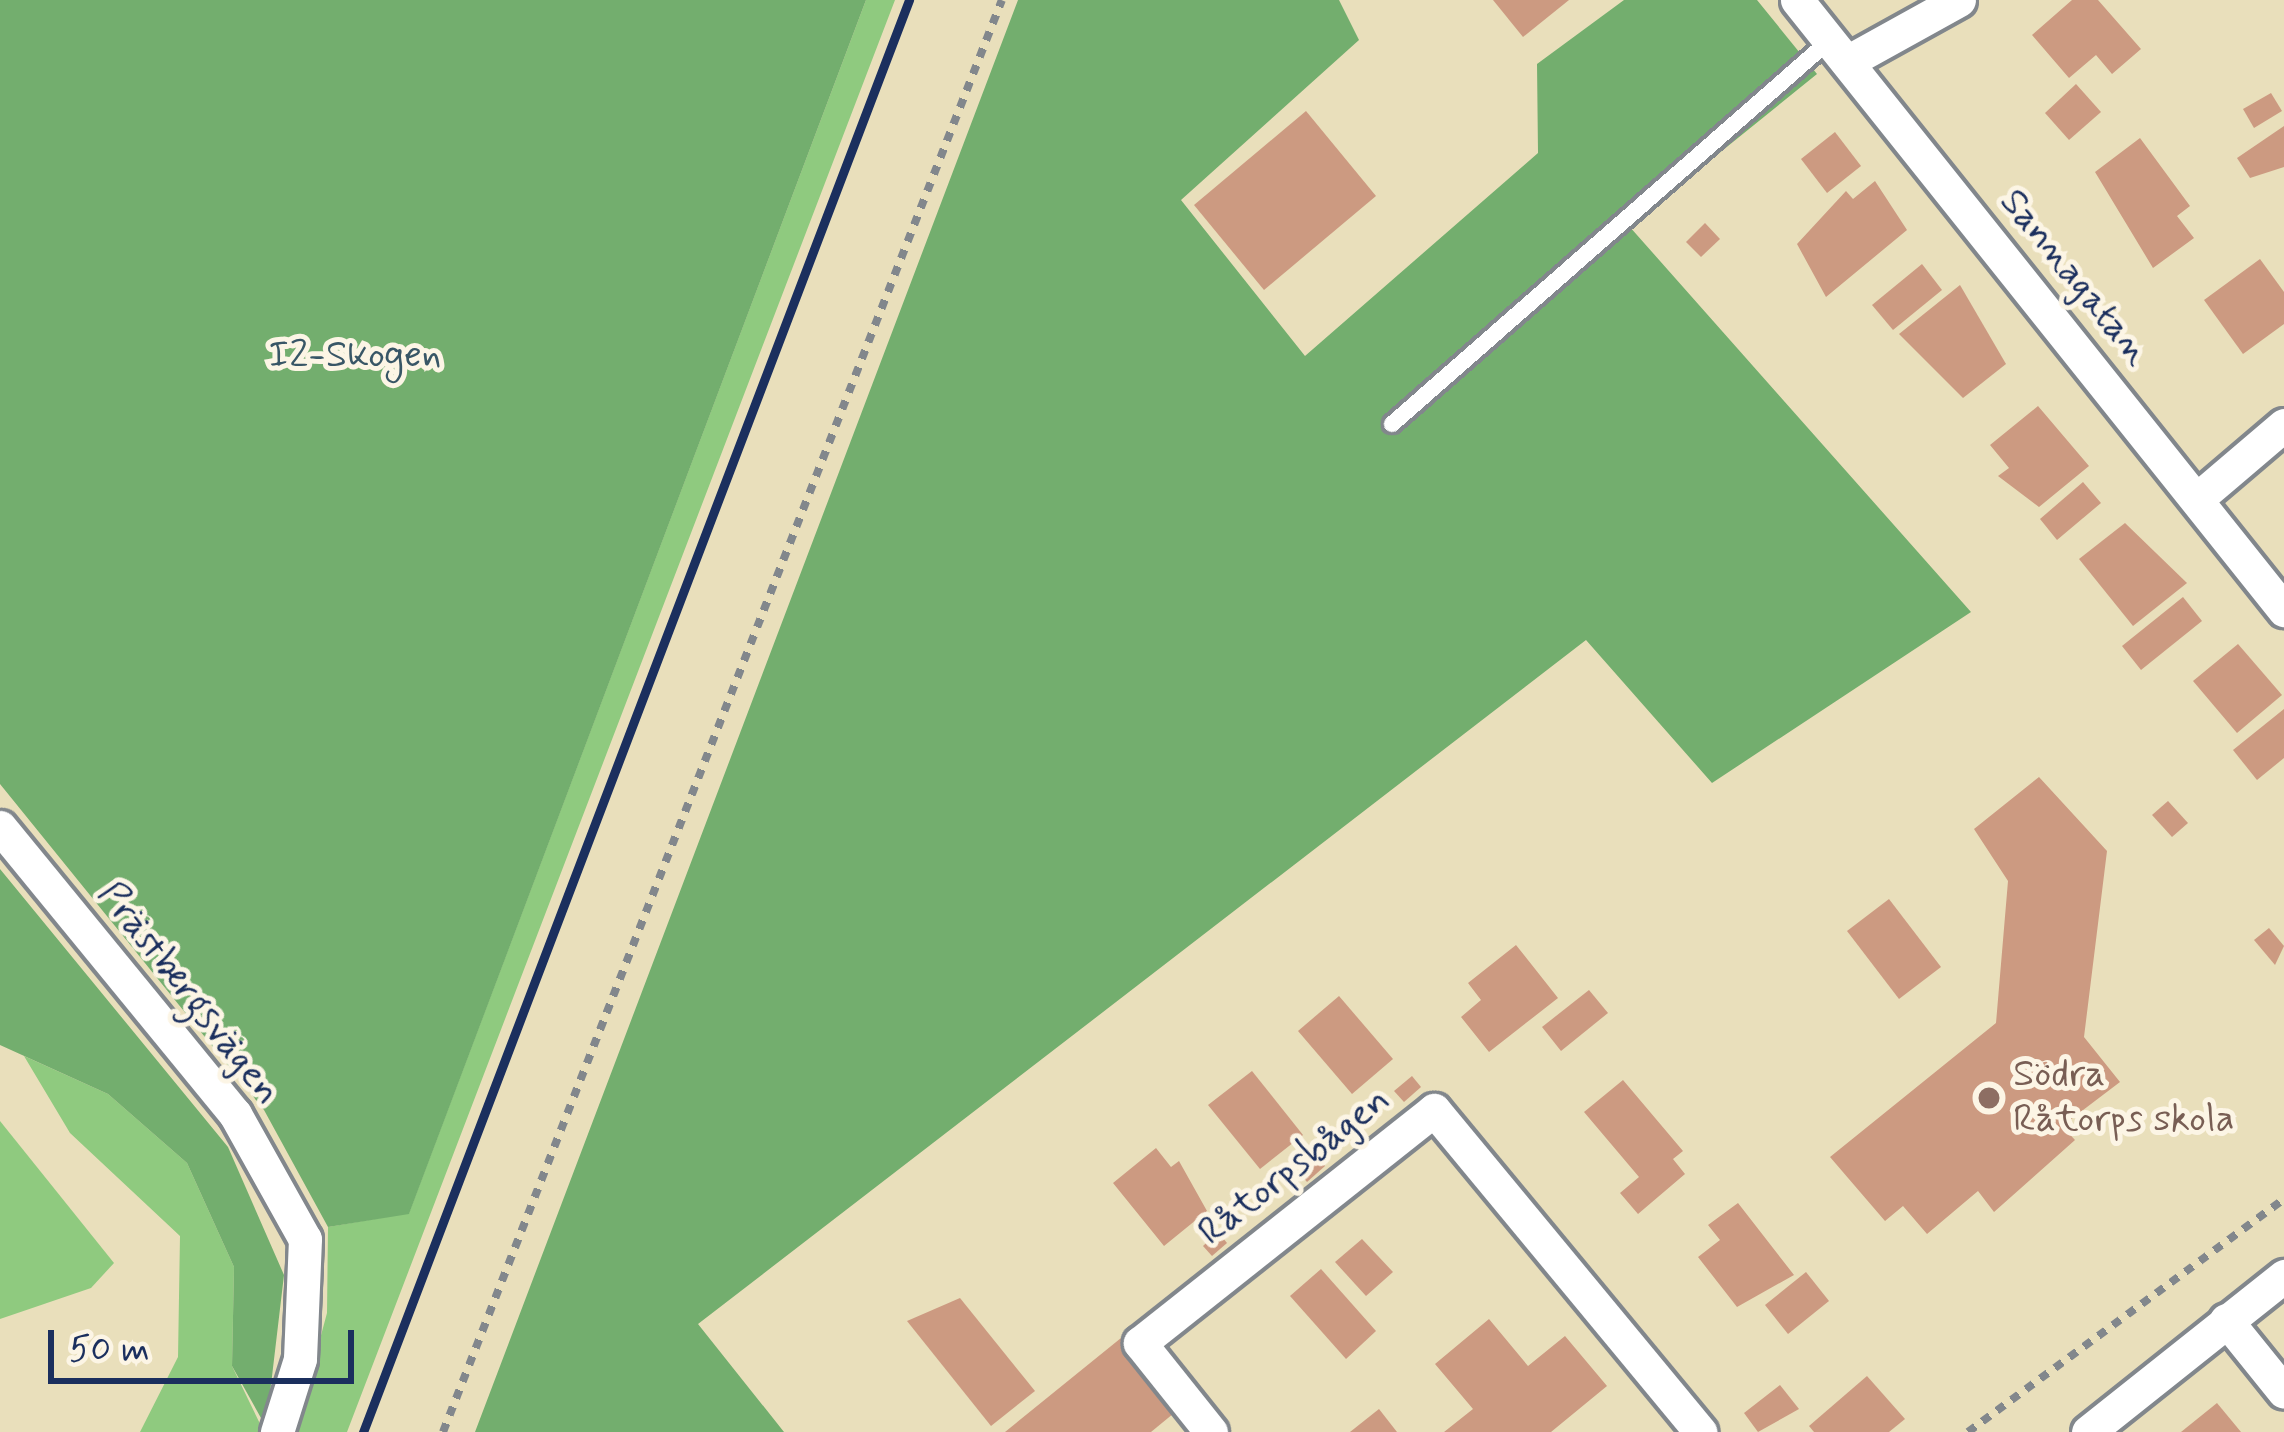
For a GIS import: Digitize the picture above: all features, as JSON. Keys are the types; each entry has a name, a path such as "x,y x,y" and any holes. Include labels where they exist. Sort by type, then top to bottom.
{"street":[{"name":"Sannagatan","path":"1796,0 2284,610"},
{"path":"1839,51 1959,0"},
{"path":"2197,499 2284,425"},
{"name":"Prästbergsvägen","path":"0,827 235,1114 304,1239 300,1359 277,1432"},
{"name":"Råtorpsbågen","path":"1211,1432 1140,1343 1434,1110 1700,1432"},
{"path":"2088,1432 2284,1276"},
{"path":"2226,1320 2284,1393"}],"lane":[{"path":"1392,424 1839,51"}],"path":[{"path":"443,1432 1002,0"},
{"path":"1968,1432 2284,1198"}],"green space":[{"name":"I2-Skogen","path":"0,0 866,0 409,1214 328,1227 264,1110 0,784"},
{"path":"866,0 895,0 347,1432 295,1432 327,1313 328,1227 409,1213"},
{"path":"1018,0 1339,0 1359,40 1181,200 1305,356 1538,153 1537,64 1624,0 1757,0 1817,74 1629,226 1971,612 1712,783 1586,640 698,1324 784,1432 475,1432"},
{"path":"0,869 228,1147 284,1275 266,1427 232,1366 234,1267 187,1163 108,1094 0,1045"},
{"path":"24,1056 108,1094 187,1163 234,1267 232,1366 264,1432 140,1432 178,1357 180,1236 70,1133"},
{"path":"0,1121 114,1263 91,1288 0,1319"}],"building":[{"path":"1493,0 1569,0 1523,37"},
{"path":"2072,0 2098,0 2141,49 2112,74 2096,55 2069,78 2032,35"},
{"path":"2076,84 2101,112 2069,140 2045,113"},
{"path":"2271,93 2282,111 2254,128 2243,109"},
{"path":"1306,111 1376,196 1264,290 1194,205"},
{"path":"2284,126 2284,167 2250,178 2237,158"},
{"path":"1835,132 1861,166 1827,193 1801,159"},
{"path":"2140,138 2190,206 2177,216 2194,238 2153,268 2095,172"},
{"path":"1875,181 1907,230 1826,297 1797,244 1846,191 1853,199"},
{"path":"1705,223 1720,239 1701,257 1686,242"},
{"path":"2260,259 2284,292 2284,324 2243,354 2204,300"},
{"path":"1922,264 1942,290 1893,330 1872,305"},
{"path":"1960,285 2006,364 1963,398 1899,334"},
{"path":"2038,406 2089,466 2039,507 1998,476 2009,468 1990,445"},
{"path":"2083,482 2101,503 2057,540 2040,519"},
{"path":"2125,523 2187,583 2133,626 2079,559"},
{"path":"2183,597 2202,621 2141,670 2122,646"},
{"path":"2238,644 2282,695 2237,733 2193,681"},
{"path":"2284,709 2284,758 2257,780 2233,750"},
{"path":"2039,777 2107,851 2084,1037 2120,1082 2062,1126 2075,1140 1994,1212 1978,1191 1927,1234 1903,1206 1885,1221 1830,1157 1996,1023 2008,881 1974,829"},
{"path":"2168,801 2188,823 2172,837 2152,815"},
{"path":"1889,899 1941,967 1899,999 1847,931"},
{"path":"2269,928 2284,946 2275,965 2254,940"},
{"path":"1516,945 1558,998 1489,1052 1461,1017 1481,1000 1468,983"},
{"path":"1589,990 1608,1013 1561,1051 1542,1027"},
{"path":"1339,996 1393,1059 1352,1094 1298,1031"},
{"path":"1252,1071 1303,1135 1260,1169 1208,1105"},
{"path":"1412,1076 1421,1087 1404,1102 1394,1091"},
{"path":"1623,1080 1683,1151 1673,1159 1685,1174 1638,1214 1620,1193 1639,1177 1584,1112"},
{"path":"1156,1148 1171,1167 1179,1161 1207,1211 1164,1246 1113,1183"},
{"path":"1316,1155 1325,1166 1307,1182 1298,1171"},
{"path":"1738,1203 1794,1275 1737,1307 1698,1257 1720,1240 1708,1225"},
{"path":"1218,1232 1227,1243 1212,1256 1203,1246"},
{"path":"1362,1239 1393,1272 1366,1296 1335,1262"},
{"path":"1321,1269 1376,1331 1346,1359 1290,1296"},
{"path":"1806,1272 1829,1301 1788,1334 1765,1305"},
{"path":"960,1298 1035,1391 991,1426 907,1321"},
{"path":"1489,1319 1528,1366 1565,1336 1607,1386 1551,1432 1444,1432 1473,1409 1435,1364"},
{"path":"1121,1338 1179,1409 1151,1432 1005,1432"},
{"path":"1867,1376 1905,1419 1889,1432 1814,1432 1809,1426"},
{"path":"1780,1385 1799,1409 1758,1432 1744,1413"},
{"path":"2217,1403 2241,1432 2181,1432"},
{"path":"1379,1409 1397,1432 1350,1432"}],"railway":[{"path":"363,1432 909,0"}],"place":[{"name":"Södra Råtorps skola","path":"1989,1098"}]}
